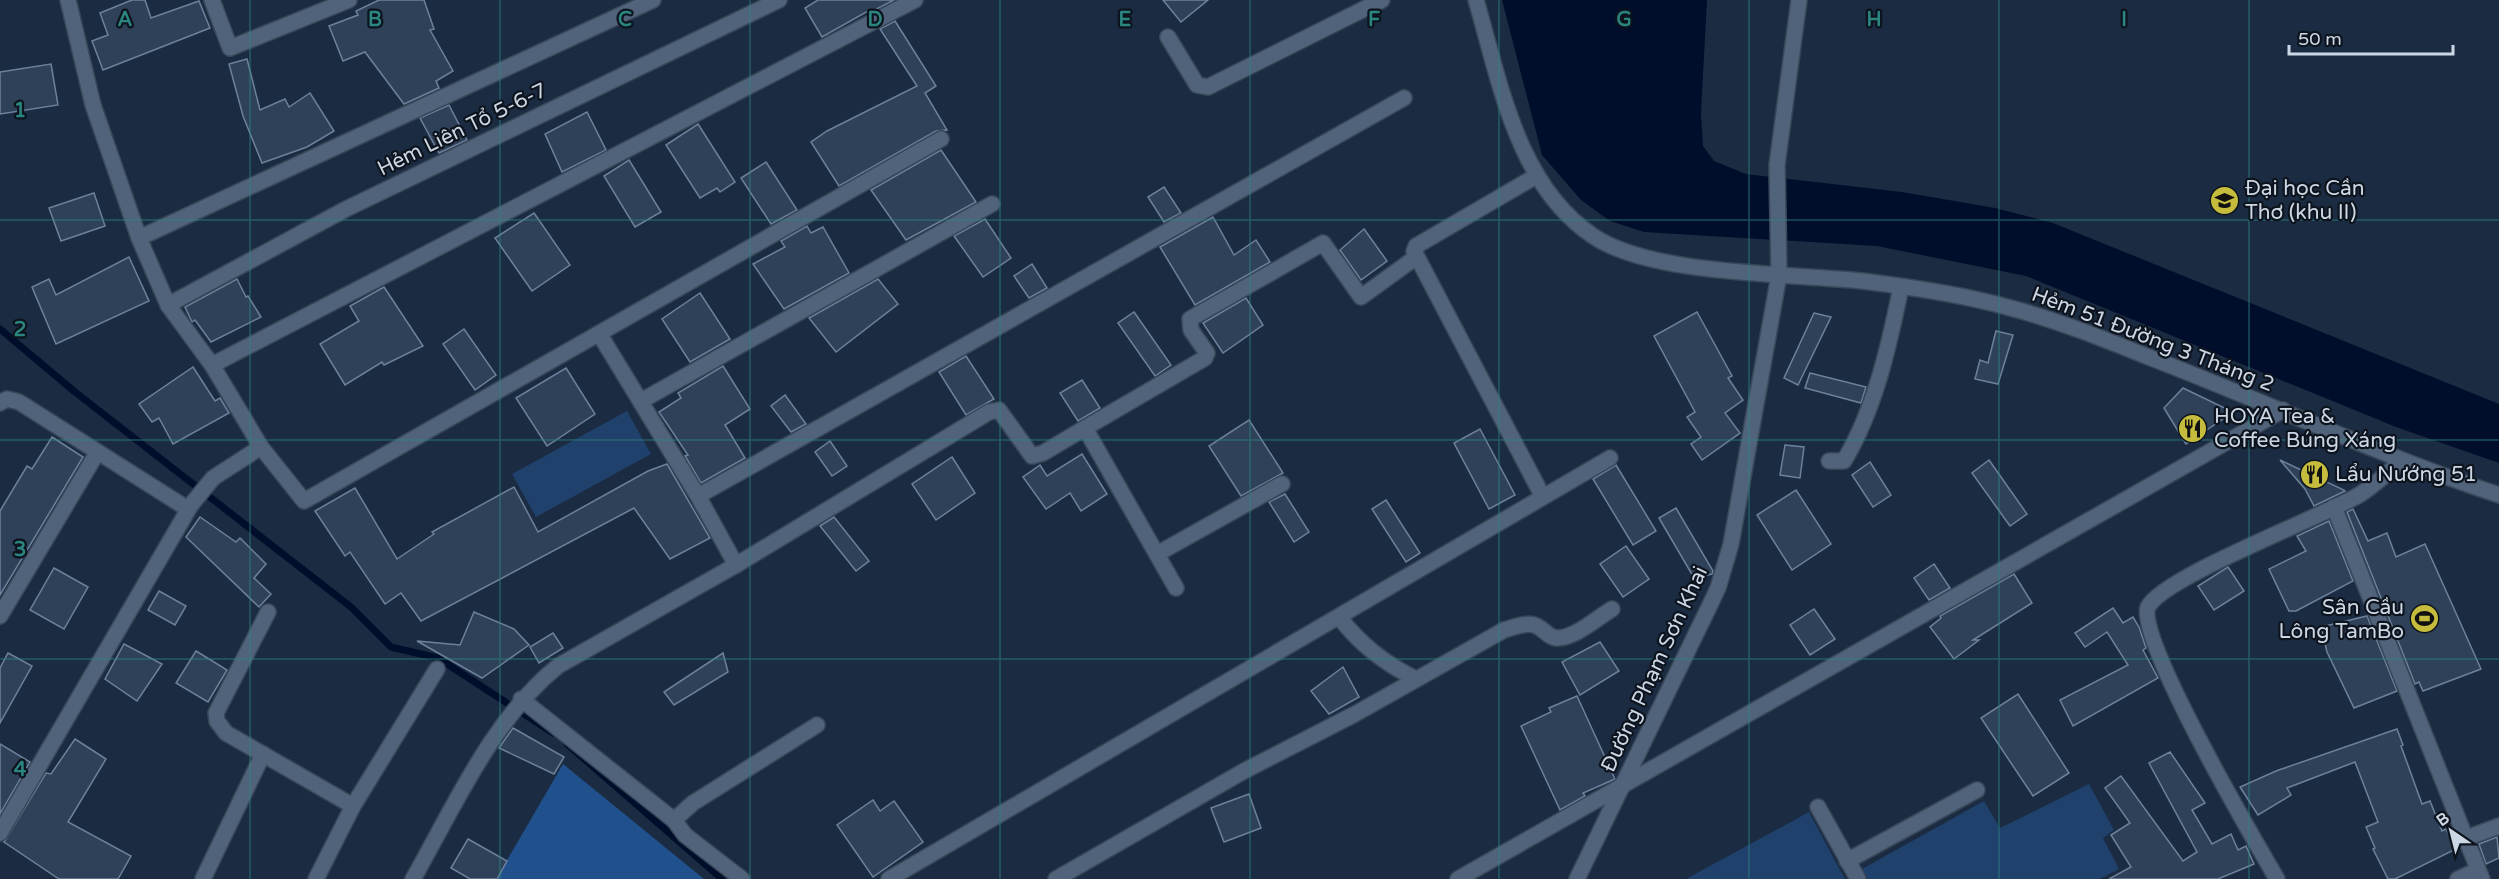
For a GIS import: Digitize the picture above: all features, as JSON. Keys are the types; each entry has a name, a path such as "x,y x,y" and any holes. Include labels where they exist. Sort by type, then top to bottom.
{"street":[{"path":"68,0 93,105 139,238 168,304 212,365 261,447 304,501 600,335 941,139"},
{"path":"212,0 230,48 350,0"},
{"path":"139,238 653,0"},
{"name":"Hẻm Liên Tổ 5-6-7","path":"168,304 346,209 779,0"},
{"path":"212,365 915,0"},
{"path":"1168,37 1197,85 1208,87 1382,0"},
{"name":"Hẻm 51 Đường 3 Tháng 2","path":"1476,0 1508,110 1536,176 1556,204 1594,237 1641,258 1901,287 2006,306 2069,326 2283,410 2402,461 2499,495"},
{"name":"Đường Phạm Sơn Khai","path":"1577,879 1713,598 1726,562 1779,275 1777,255 1778,165 1799,0"},
{"path":"698,496 1404,98"},
{"path":"1536,176 1416,246 1414,250 1415,258 1543,497"},
{"path":"641,401 992,204"},
{"path":"413,879 501,726 521,699 558,666 736,565 989,412 999,410 1005,415 1032,456 1043,453 1205,358 1207,352 1191,330 1190,319 1323,243 1361,297 1415,258"},
{"path":"1829,461 1844,460 1859,435 1890,339 1901,287"},
{"path":"600,335 698,496 736,565"},
{"path":"0,403 7,399 19,402 97,453 190,507"},
{"path":"1458,879 2283,410"},
{"path":"1085,428 1176,588"},
{"path":"0,833 190,507 213,478 261,447"},
{"path":"0,616 97,453"},
{"path":"889,879 1610,459"},
{"path":"2277,879 2180,703 2147,623 2147,608 2158,594 2360,494 2402,461"},
{"path":"1156,554 1282,484"},
{"path":"2334,507 2464,839 2480,874 2458,879"},
{"path":"1056,879 1244,771 1504,630 1529,624 1538,626 1550,636 1559,638 1572,634 1611,609"},
{"path":"267,612 216,713 217,721 226,733 353,806"},
{"path":"1339,617 1355,638 1375,656 1416,679"},
{"path":"316,879 353,806 437,669"},
{"path":"521,699 674,820 686,836 742,879"},
{"path":"674,820 693,803 817,725"},
{"path":"203,879 263,754"},
{"path":"1847,861 1977,790"},
{"path":"1818,807 1858,879"},
{"path":"2464,839 2499,826"}],"shaded area":[{"path":"1502,0 1707,0 1701,113 1703,146 1714,161 1746,174 1902,192 1995,208 2053,223 2499,404 2499,463 2396,427 2026,276 1877,246 1644,232 1610,221 1581,200 1542,155"},
{"path":"627,411 651,454 536,517 512,474"},
{"path":"563,764 704,879 496,879"},
{"path":"2089,784 2114,830 2103,838 2119,869 2100,879 1868,879 1862,869 1984,801 2000,828"},
{"path":"1809,812 1845,879 1686,879"}],"building":[{"path":"132,0 145,0 151,18 199,1 210,28 103,70 92,41 108,35 100,13"},
{"path":"379,0 424,0 434,29 430,30 453,71 436,81 439,88 404,104 365,52 343,61 329,26 358,15 356,11"},
{"path":"818,0 894,0 869,13 868,11 822,37 805,8"},
{"path":"1163,0 1208,0 1181,22"},
{"path":"895,21 936,86 925,93 947,130 936,131 839,186 811,142 827,131 917,86 880,29"},
{"path":"247,59 260,110 285,99 289,107 310,93 334,131 307,147 262,163 243,116 229,64"},
{"path":"51,64 58,105 0,114 0,72"},
{"path":"449,105 467,140 439,153 420,118"},
{"path":"587,112 606,150 562,172 545,134"},
{"path":"698,124 735,182 720,192 717,188 700,198 666,145"},
{"path":"941,150 976,202 906,240 871,190"},
{"path":"629,160 661,212 635,227 604,176"},
{"path":"766,162 797,210 771,224 741,178"},
{"path":"1164,187 1181,213 1164,222 1148,197"},
{"path":"94,193 105,226 61,241 49,208"},
{"path":"534,213 570,265 532,291 495,238"},
{"path":"1213,217 1234,255 1256,240 1270,262 1195,305 1160,247"},
{"path":"985,219 1011,258 983,277 954,236"},
{"path":"807,226 811,233 823,227 849,273 784,309 753,264 785,247 781,241"},
{"path":"1364,229 1387,261 1361,280 1340,250"},
{"path":"129,257 149,301 56,344 32,287 49,279 56,295"},
{"path":"1032,264 1047,288 1029,298 1014,276"},
{"path":"237,279 246,297 248,296 261,317 211,342 195,320 192,322 185,307"},
{"path":"878,279 898,304 836,352 809,318"},
{"path":"384,287 423,346 384,365 382,362 345,385 320,344 359,321 350,306"},
{"path":"700,293 730,339 690,362 662,319"},
{"path":"1246,298 1263,325 1223,353 1203,323"},
{"path":"1134,312 1171,365 1155,376 1118,323"},
{"path":"1697,312 1732,376 1728,378 1743,400 1725,413 1740,433 1702,460 1691,444 1701,437 1687,417 1695,412 1654,336"},
{"path":"1814,313 1831,317 1798,385 1784,378"},
{"path":"464,329 496,375 475,390 443,344"},
{"path":"1996,331 2013,335 1998,384 1975,379 1980,360 1988,363"},
{"path":"966,356 994,399 966,415 939,372"},
{"path":"723,366 750,409 725,425 745,458 701,483 685,456 688,455 659,412 681,398 678,393"},
{"path":"193,367 215,401 220,398 229,413 173,444 159,418 152,422 139,404"},
{"path":"566,368 595,414 547,446 516,398"},
{"path":"1810,373 1866,387 1861,403 1805,388"},
{"path":"1082,380 1100,408 1078,421 1060,393"},
{"name":"HOYA Tea & Coffee Búng Xáng","path":"2183,388 2233,412 2186,444 2164,408"},
{"path":"785,395 806,424 791,432 771,406"},
{"path":"1249,420 1283,473 1241,496 1209,446"},
{"path":"1480,429 1515,495 1489,509 1454,443"},
{"path":"52,437 83,457 0,595 0,511 27,466 32,469"},
{"path":"830,441 847,466 832,476 815,452"},
{"path":"1785,445 1804,447 1800,478 1780,475"},
{"path":"1082,454 1107,494 1081,511 1070,493 1046,509 1023,477 1040,465 1047,476"},
{"path":"952,457 975,493 936,520 912,484"},
{"path":"1989,460 2027,514 2010,526 1972,473"},
{"path":"2280,460 2345,491 2314,506 2305,489"},
{"path":"1870,462 1891,495 1873,507 1852,475"},
{"path":"667,464 710,538 670,559 634,508 421,621 401,593 385,604 350,552 345,556 315,511 355,488 397,559 434,534 432,532 514,487 538,532 648,471"},
{"path":"1616,465 1656,531 1633,545 1593,479"},
{"path":"1796,490 1831,544 1792,570 1757,515"},
{"path":"1285,494 1309,532 1294,542 1269,502"},
{"path":"1386,500 1420,553 1406,562 1372,509"},
{"path":"1676,508 1713,571 1712,574 1694,578 1659,518"},
{"name":"Sân Cầu Lông TamBo","path":"2353,509 2368,541 2387,533 2396,557 2425,544 2481,669 2423,691 2419,682 2415,684 2347,512"},
{"path":"200,517 236,542 240,538 266,564 254,578 271,594 259,607 186,537"},
{"path":"834,517 869,561 856,571 820,526"},
{"path":"2329,521 2353,581 2296,611 2289,611 2269,569 2306,551 2297,536"},
{"path":"1626,546 1649,579 1623,597 1600,564"},
{"path":"1934,564 1950,588 1929,600 1914,578"},
{"path":"2228,567 2244,591 2214,610 2198,586"},
{"path":"54,568 88,587 64,629 30,610"},
{"path":"2014,574 2032,603 1973,640 1979,640 1954,659 1930,627 1941,618 1940,616"},
{"path":"159,591 186,606 175,625 148,610"},
{"path":"2113,608 2123,623 2133,617 2146,648 2143,650 2158,678 2073,726 2060,700 2128,665 2107,632 2085,647 2075,633"},
{"path":"1814,609 1835,639 1810,655 1790,625"},
{"path":"474,612 514,629 529,645 482,678 417,641 460,645"},
{"path":"2367,616 2397,691 2354,708 2327,652 2321,627"},
{"path":"553,633 563,648 539,663 530,647"},
{"path":"1600,642 1619,671 1580,695 1562,662"},
{"path":"124,644 162,664 137,701 105,679"},
{"path":"196,651 227,670 208,702 176,683"},
{"path":"8,653 32,666 0,723 0,668"},
{"path":"723,653 728,672 674,705 664,692"},
{"path":"1343,667 1359,697 1329,714 1311,691"},
{"path":"2018,694 2069,773 2033,796 1981,718"},
{"path":"1577,696 1615,779 1583,793 1585,796 1560,810 1521,726 1551,712 1549,708"},
{"path":"513,728 564,757 554,774 499,748"},
{"path":"2397,729 2422,804 2430,801 2442,831 2446,829 2456,849 2395,879 2388,879 2373,849 2375,848 2366,827 2378,822 2355,762 2287,788 2291,795 2258,815 2240,787 2276,771"},
{"path":"75,739 106,759 68,822 131,856 118,879 59,879 4,842 46,773 51,774"},
{"path":"0,744 30,762 0,814"},
{"path":"2170,752 2205,803 2192,810 2212,844 2231,834 2238,850 2246,846 2254,864 2218,879 2109,879 2131,867 2111,835 2130,823 2105,788 2121,776 2183,861 2197,852 2149,763"},
{"path":"1249,794 1261,828 1224,842 1211,808"},
{"path":"873,800 880,811 894,801 923,842 873,877 837,825"},
{"path":"2497,837 2499,858 2486,864 2479,844"},
{"path":"468,839 507,861 497,879 470,879 451,868"}],"waterway":[{"path":"0,329 75,392 351,607 391,647 438,658 553,733"},
{"path":"567,744 722,879"}],"place":[{"name":"Đại học Cần Thơ (khu II)","path":"2224,200"},
{"name":"HOYA Tea & Coffee Búng Xáng","path":"2193,428"},
{"name":"Lẩu Nướng 51","path":"2314,474"},
{"name":"Sân Cầu Lông TamBo","path":"2425,619"}]}
